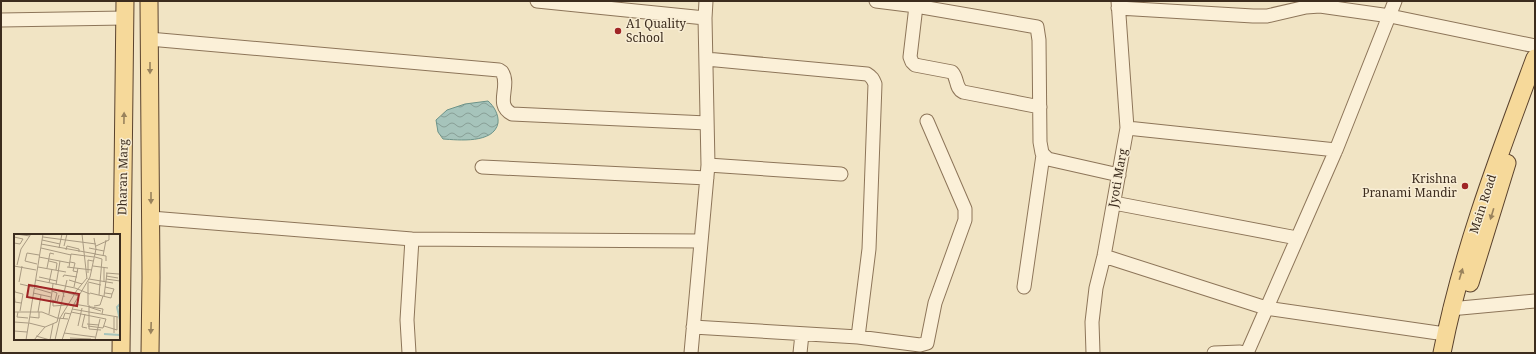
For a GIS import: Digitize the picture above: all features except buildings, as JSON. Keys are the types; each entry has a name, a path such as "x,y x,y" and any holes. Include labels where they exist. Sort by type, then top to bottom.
{"main road":[{"path":"149,1 151,218 150,353"},
{"name":"Dharan Marg","path":"122,353 121,275 125,9"},
{"name":"Main Road","path":"1453,353 1456,308 1486,191 1535,58"},
{"name":"Main Road","path":"1442,353 1446,334 1525,108 1535,84"}],"street":[{"path":"537,1 705,18"},
{"path":"690,353 707,172 706,1"},
{"path":"876,1 916,6 1037,27 1040,40 1040,142 1043,155 1024,287"},
{"path":"1214,353 1246,353 1336,150 1395,1"},
{"path":"1118,4 1253,16 1267,16 1306,7 1320,6 1390,16 1535,46"},
{"name":"Jyoti Marg","path":"1093,353 1092,322 1096,288 1104,256 1127,128 1118,4"},
{"path":"916,6 910,57 915,65 952,72 955,76 958,88 963,92 1040,107"},
{"path":"1,20 125,9"},
{"path":"150,39 499,70 505,78 504,106 507,111 512,114 707,123"},
{"path":"706,59 867,74 872,76 875,84 869,249 858,337"},
{"path":"693,327 858,337 924,345 929,340 935,302 965,220 965,209 927,121"},
{"path":"1127,128 1336,150"},
{"path":"1043,155 1048,159 1119,175"},
{"path":"482,167 841,174"},
{"path":"1114,203 1297,238"},
{"path":"151,218 412,239 701,240"},
{"path":"409,353 407,320 412,239"},
{"path":"1104,256 1266,308 1446,334"},
{"path":"1456,308 1535,301"},
{"path":"800,353 802,334"}],"water":[{"path":"488,101 496,111 498,117 498,123 495,130 483,138 466,140 443,139 438,132 436,120 447,110 465,104"}],"place":[{"name":"A1 Quality School","path":"618,31"},
{"name":"Krishna Pranami Mandir","path":"1465,186"}]}
